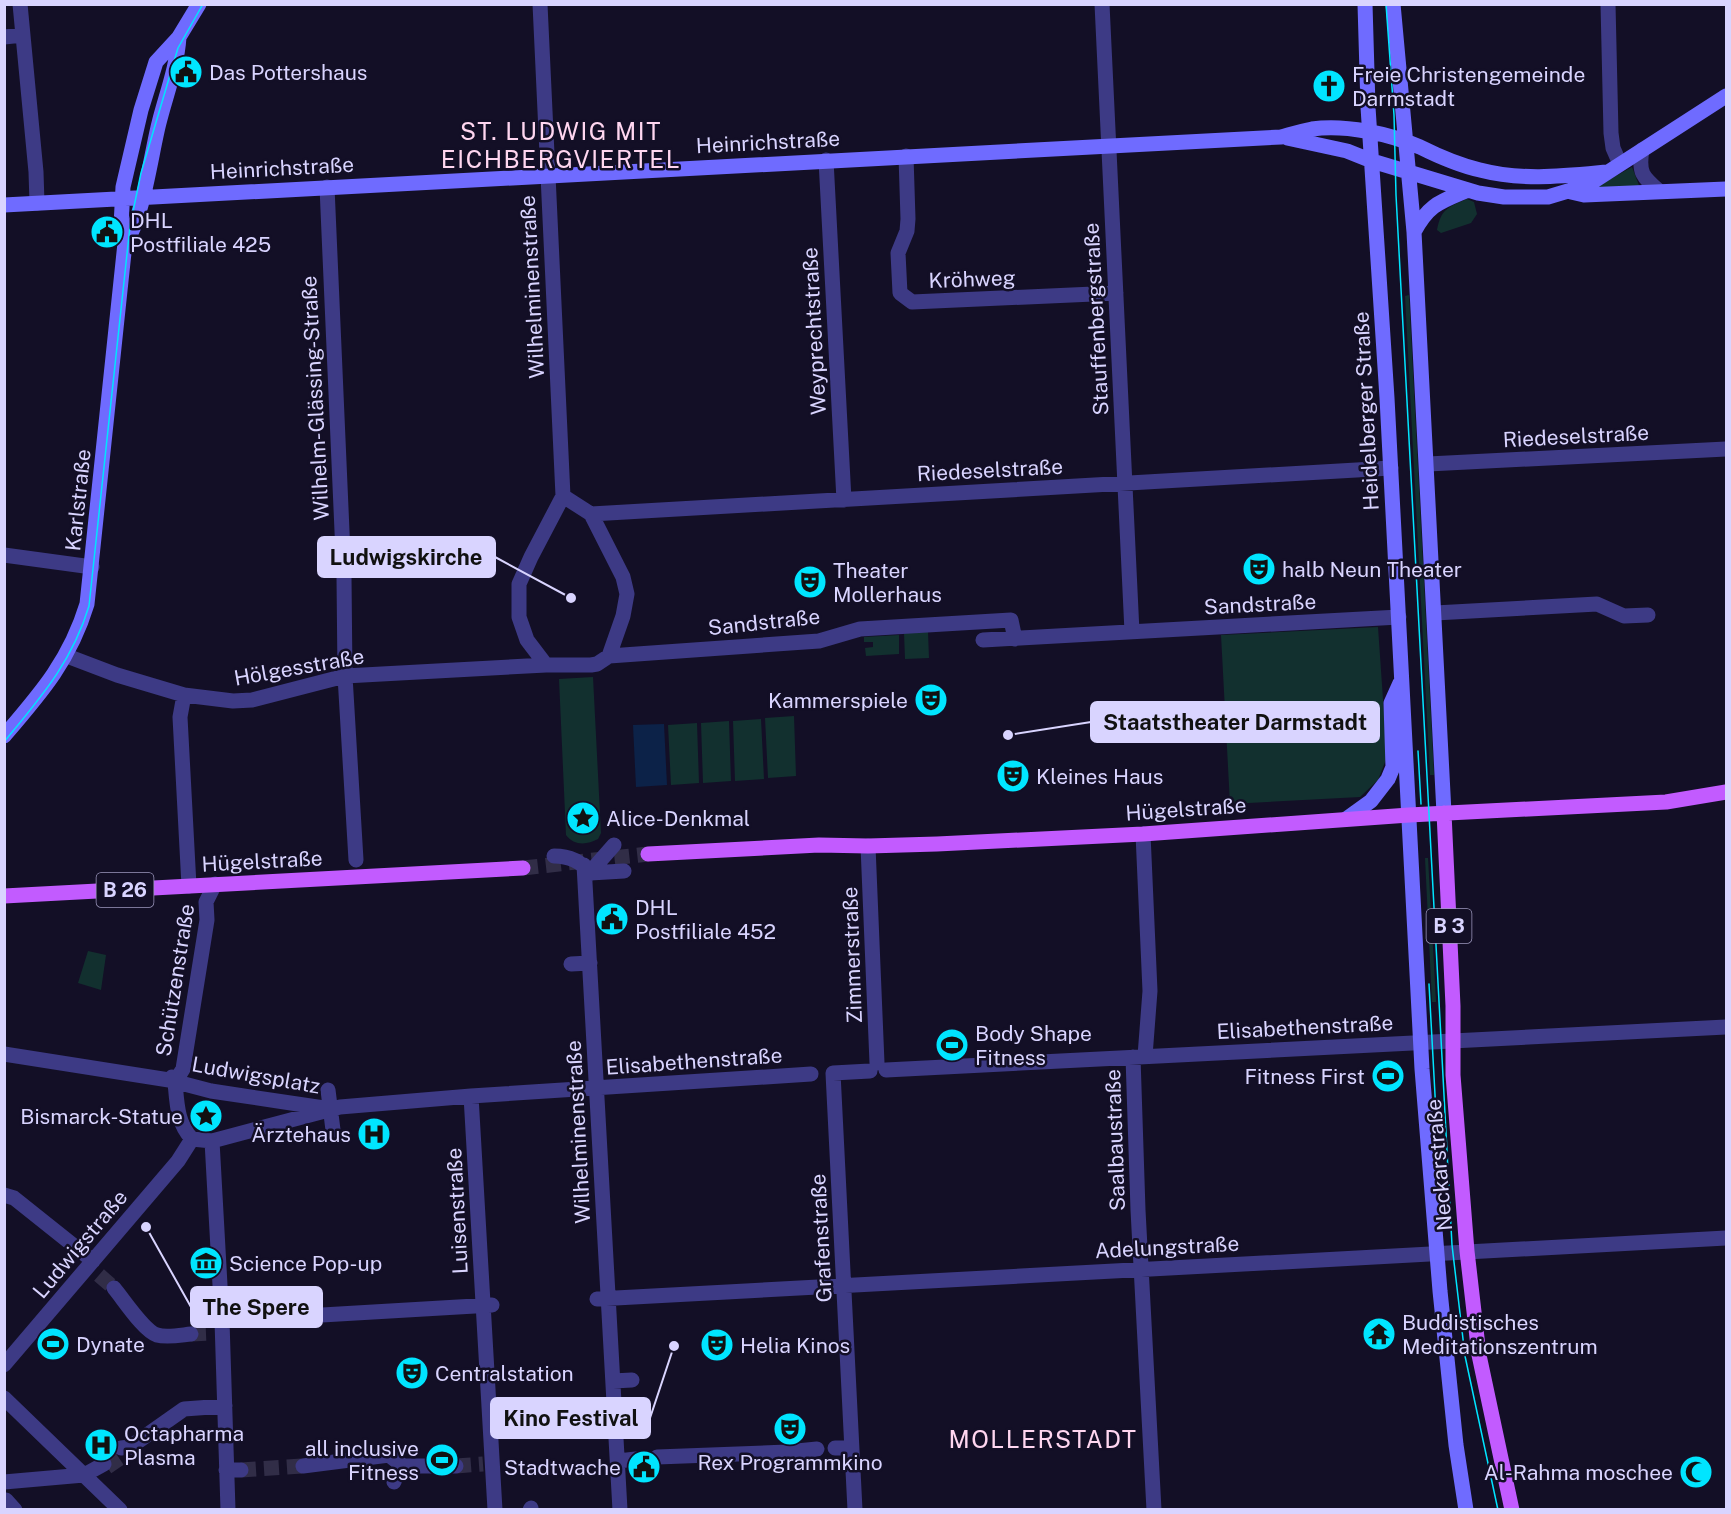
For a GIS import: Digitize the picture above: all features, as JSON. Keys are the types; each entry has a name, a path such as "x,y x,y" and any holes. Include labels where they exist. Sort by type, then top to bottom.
{"main road":[{"name":"Karlstraße","path":"4,736 51,680 67,656 76,639 87,604 125,243 121,226 121,198 128,159 156,62 179,37 199,4"},
{"name":"Heidelberger Straße","path":"1365,4 1369,132 1391,468 1409,815"},
{"name":"B 3","path":"1393,4 1414,232 1428,464 1444,813"},
{"name":"Karlstraße","path":"125,243 131,235 142,197 175,63 179,37"},
{"path":"1568,192 1588,184 1726,96"},
{"name":"Heinrichstraße","path":"4,205 1281,137 1313,129 1338,128 1369,132 1407,143 1434,156 1461,165 1506,176 1556,177 1614,168"},
{"name":"Heinrichstraße","path":"1281,137 1347,151 1372,161 1468,190 1504,197 1532,198 1568,192"},
{"path":"1568,192 1584,195 1726,189"},
{"path":"1414,232 1423,216 1436,204 1468,190"},
{"path":"1346,819 1371,801 1388,779 1393,767 1391,703 1401,680"},
{"name":"Hügelstraße","path":"648,854 819,844 868,846 1143,834 1409,815 1666,802 1726,792"},
{"name":"Neckarstraße","path":"1444,813 1453,1075 1467,1251 1479,1355 1512,1509"},
{"name":"Neckarstraße","path":"1409,815 1421,1041 1436,1253 1455,1435 1466,1509"},
{"name":"Hügelstraße","path":"4,896 523,868"}],"street":[{"path":"20,4 37,203"},
{"name":"Wilhelminenstraße","path":"540,4 563,496"},
{"name":"Stauffenbergstraße","path":"1102,4 1132,632"},
{"path":"1608,4 1614,168"},
{"path":"4,38 23,35"},
{"path":"1642,150 1640,169 1644,178 1659,191"},
{"name":"Kröhweg","path":"906,156 909,219 898,253 900,293 912,302 1116,293"},
{"name":"Weyprechtstraße","path":"826,160 844,500"},
{"name":"Wilhelm-Glässing-Straße","path":"327,187 344,577 345,676 356,860"},
{"name":"Riedeselstraße","path":"1428,464 1726,449"},
{"name":"Riedeselstraße","path":"591,514 1391,468"},
{"path":"546,665 527,640 519,617 519,584 563,496 591,514 623,577 627,594 624,616 609,656"},
{"path":"4,555 92,567"},
{"path":"1435,614 1597,604 1624,616 1648,615"},
{"name":"Sandstraße","path":"983,640 1399,618"},
{"name":"Sandstraße","path":"609,656 810,642 860,628 1011,620 1015,639"},
{"name":"Hölgesstraße","path":"67,656 117,675 184,695 233,701 252,700 345,676 546,665 591,665 609,656"},
{"name":"Schützenstraße","path":"184,695 180,717 189,886"},
{"name":"Saalbaustraße","path":"1143,834 1150,991 1139,1057 1141,1270 1154,1509"},
{"path":"586,872 614,845"},
{"name":"Zimmerstraße","path":"868,846 878,1068"},
{"path":"554,856 566,856 586,872 624,871"},
{"name":"Wilhelminenstraße","path":"586,872 603,1299 613,1381 620,1506"},
{"name":"Schützenstraße","path":"174,1079 183,1069 207,920 206,902 215,884"},
{"path":"572,964 590,963"},
{"name":"Elisabethenstraße","path":"833,1073 878,1068 1726,1027"},
{"path":"4,1054 174,1079"},
{"name":"Grafenstraße","path":"833,1073 855,1509"},
{"name":"Elisabethenstraße","path":"335,1108 394,1097 479,1105 535,1095 580,1094 596,1088 811,1074"},
{"name":"Ludwigsplatz","path":"174,1079 211,1091 335,1108 212,1145 189,1145 179,1120 174,1079"},
{"name":"Ludwigsplatz","path":"328,1090 335,1108 333,1130"},
{"name":"Luisenstraße","path":"479,1105 495,1509"},
{"name":"Ludwigstraße","path":"4,1365 93,1268 189,1145"},
{"path":"212,1145 219,1329 225,1406 234,1470 228,1509"},
{"path":"4,1195 12,1197 93,1268"},
{"name":"Adelungstraße","path":"603,1299 1726,1238"},
{"path":"114,1288 145,1328 156,1335 191,1334"},
{"path":"219,1329 360,1308 488,1305"},
{"path":"613,1381 632,1380"},
{"path":"4,1398 120,1509"},
{"path":"126,1450 184,1409 225,1406"},
{"path":"835,1448 852,1448"},
{"path":"657,1457 817,1449"},
{"path":"303,1466 389,1455 415,1481"},
{"path":"618,1461 636,1459"},
{"path":"4,1482 84,1475 104,1464"},
{"path":"401,1465 456,1466"},
{"path":"394,1482 401,1465"}],"green space":[{"path":"1632,167 1640,188 1596,187"},
{"path":"1467,199 1474,202 1477,214 1471,223 1441,233 1437,230 1443,213"},
{"path":"1409,295 1434,775 1430,775 1405,296"},
{"path":"1378,627 1387,757 1378,780 1360,797 1230,804 1221,635"},
{"path":"928,632 929,658 905,659 904,633"},
{"path":"899,635 899,654 866,656 865,648 873,647 873,642 864,642 864,637"},
{"path":"593,677 601,833 598,839 577,843 566,835 559,679"},
{"path":"794,716 796,776 768,778 765,718"},
{"path":"761,719 764,779 735,781 733,721"},
{"path":"729,721 731,781 703,783 701,723"},
{"path":"697,723 699,783 671,785 668,725"},
{"path":"1425,858 1428,858 1436,1002 1432,1002"},
{"path":"88,951 106,955 101,990 78,983"}],"water":[{"path":"664,724 667,785 636,787 633,725"}],"tunnel":[{"path":"523,868 648,854"},
{"path":"99,1275 114,1288"},
{"path":"191,1334 213,1333"},
{"path":"107,1467 126,1454"},
{"path":"456,1466 483,1464"},
{"path":"241,1470 303,1466"}],"tram line":[{"path":"4,742 54,678 74,645 89,606 130,226 141,173 178,48 203,4"},
{"path":"1386,4 1394,115 1396,195 1452,1245 1465,1356 1498,1510"},
{"path":"1418,751 1421,804"},
{"path":"1429,984 1436,1113"}],"place":[{"name":"Das Pottershaus","path":"186,72"},
{"name":"Freie Christengemeinde Darmstadt","path":"1329,86"},
{"name":"DHL Postfiliale 425","path":"107,232"},
{"name":"halb Neun Theater","path":"1259,569"},
{"name":"Theater Mollerhaus","path":"810,582"},
{"name":"Ludwigskirche","path":"571,598"},
{"name":"Kammerspiele","path":"931,700"},
{"name":"Staatstheater Darmstadt","path":"1008,735"},
{"name":"Kleines Haus","path":"1013,776"},
{"name":"Alice-Denkmal","path":"583,818"},
{"name":"DHL Postfiliale 452","path":"612,919"},
{"name":"Body Shape Fitness","path":"952,1045"},
{"name":"Fitness First","path":"1388,1076"},
{"name":"Bismarck-Statue","path":"206,1116"},
{"name":"Ärztehaus","path":"374,1134"},
{"name":"The Spere","path":"146,1227"},
{"name":"Science Pop-up","path":"206,1263"},
{"name":"Buddistisches Meditationszentrum","path":"1379,1334"},
{"name":"Dynate","path":"53,1344"},
{"name":"Helia Kinos","path":"717,1345"},
{"name":"Kino Festival","path":"674,1346"},
{"name":"Centralstation","path":"412,1373"},
{"name":"Rex Programmkino","path":"790,1429"},
{"name":"Octapharma Plasma","path":"101,1445"},
{"name":"all inclusive Fitness","path":"442,1460"},
{"name":"Stadtwache","path":"644,1467"},
{"name":"Al-Rahma moschee","path":"1696,1472"}],"district":[{"name":"ST. LUDWIG MIT EICHBERGVIERTEL","path":"561,145"},
{"name":"MOLLERSTADT","path":"1043,1439"}]}
